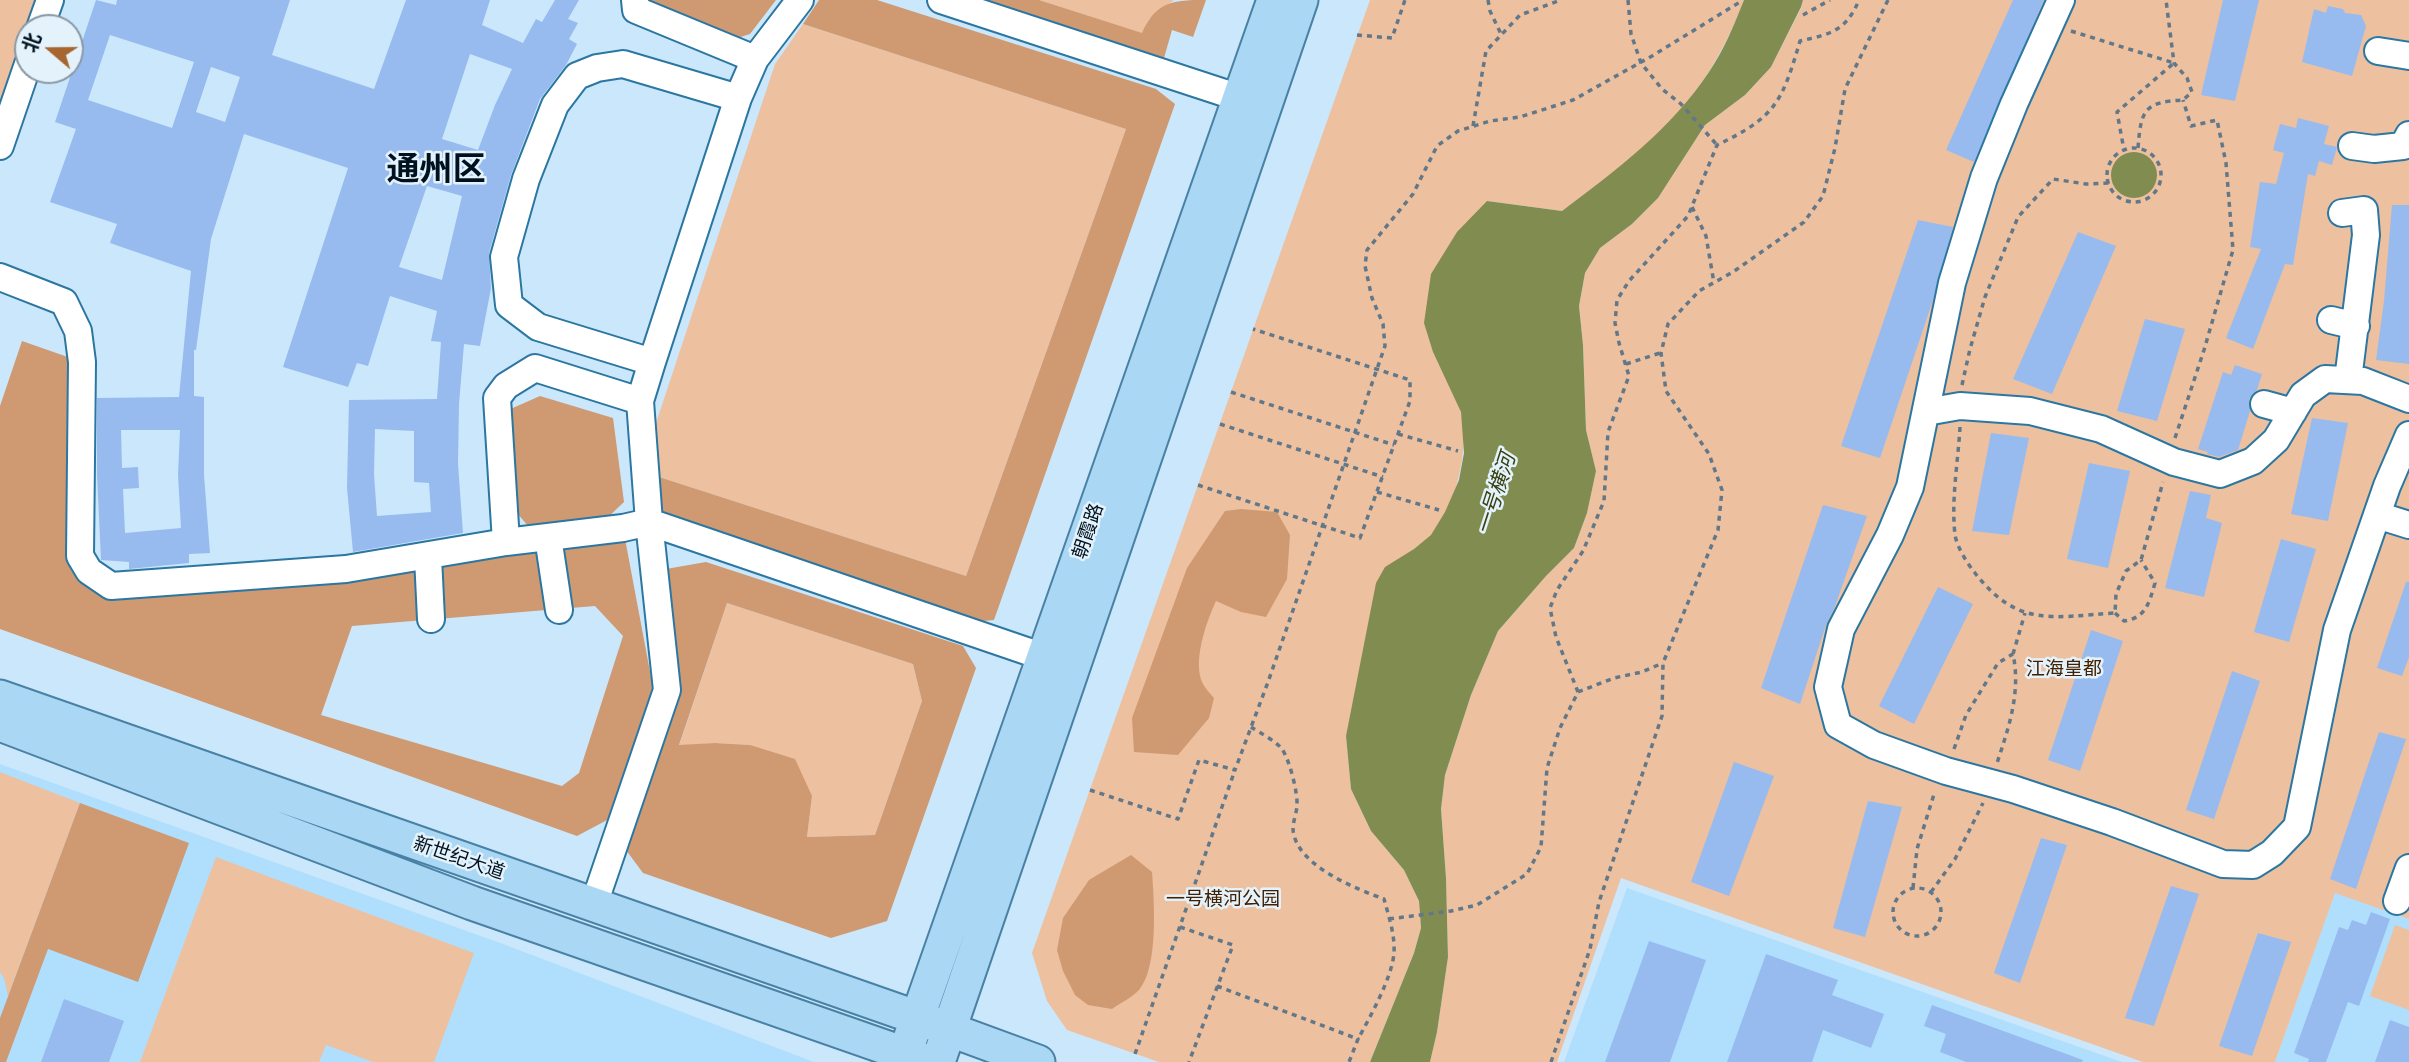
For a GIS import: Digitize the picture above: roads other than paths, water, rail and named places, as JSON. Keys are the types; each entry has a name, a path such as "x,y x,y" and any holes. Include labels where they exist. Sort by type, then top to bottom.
{"main road":[{"name":"朝霞路","path":"912,1059 918,1018 1274,0"},
{"name":"朝霞路","path":"938,1062 1301,0"},
{"name":"新世纪大道","path":"0,697 950,1029"},
{"name":"新世纪大道","path":"0,724 472,903 912,1059"},
{"path":"950,1029 1038,1062"}],"lane":[{"path":"635,0 636,10 755,59"},
{"path":"594,904 667,690 649,522 640,401 738,98 755,59 800,0"},
{"path":"941,0 1240,99"},
{"path":"2061,0 1984,178 1952,283 1910,487 1841,629 1828,687 1838,725 1874,745 1946,771 2013,789 2223,864 2253,865 2272,853 2297,827 2337,630 2387,486 2409,435"},
{"path":"2378,51 2409,56"},
{"path":"652,362 538,327 509,305 504,257 526,179 555,105 577,76 597,68 622,64 738,98"},
{"path":"0,146 21,84"},
{"path":"2352,146 2374,149 2403,146 2409,135"},
{"path":"2342,213 2364,210 2366,235 2344,323 2348,380"},
{"path":"0,278 64,302 78,331 82,362 80,556 89,571 111,586 299,573 428,557 506,542 623,528 649,522 1044,657"},
{"path":"506,542 497,398 506,386 535,368 640,401"},
{"path":"1926,412 1961,406 2030,411 2101,429 2167,459 2220,474 2253,461 2276,440 2303,396 2325,379 2364,381 2409,399"},
{"path":"2264,404 2293,412"},
{"path":"2377,515 2409,525"},
{"path":"548,537 559,610"},
{"path":"428,557 431,620"},
{"path":"2397,901 2409,868"}],"water":[{"name":"一号横河","path":"1744,0 1803,0 1771,67 1745,95 1705,125 1658,198 1632,224 1600,248 1585,273 1579,306 1586,430 1596,471 1587,513 1574,548 1498,631 1471,695 1445,775 1441,809 1448,957 1430,1062 1370,1062 1414,953 1421,928 1419,901 1404,870 1371,831 1351,789 1346,736 1376,583 1385,567 1431,535 1459,480 1464,453 1461,412 1433,352 1424,323 1431,274 1457,232 1487,201 1562,211 1642,148 1678,112 1709,72 1724,46"},
{"path":"2134,152 2150,159 2157,175 2150,191 2134,198 2118,191 2111,175 2118,159"}],"district":[{"name":"通州区","path":"436,170"}],"park label":[{"name":"江海皇都","path":"2064,669"},
{"name":"一号横河公园","path":"1223,899"}]}
